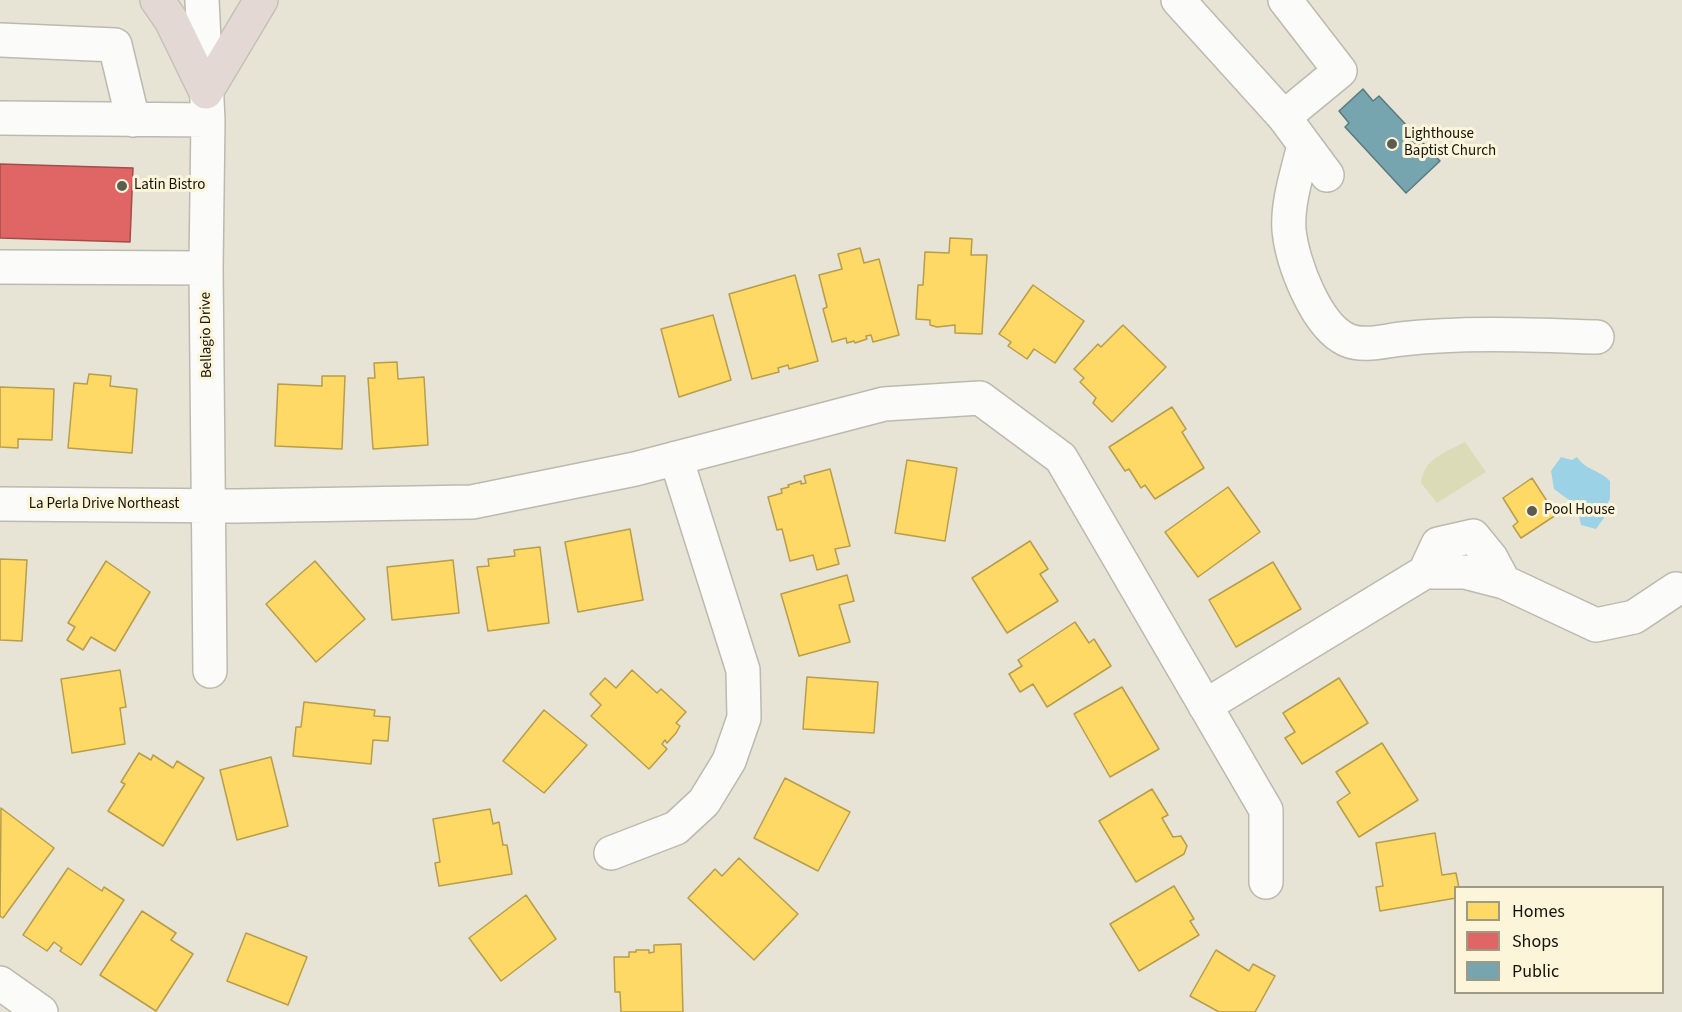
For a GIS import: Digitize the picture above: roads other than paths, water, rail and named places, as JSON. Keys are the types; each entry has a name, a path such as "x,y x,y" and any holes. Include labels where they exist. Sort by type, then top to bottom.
{"highway":[{"path":"158,0 207,106"},
{"path":"207,106 261,0"}],"street":[{"name":"Bellagio Drive","path":"202,0 207,106 206,268 210,671"},
{"path":"1178,0 1284,117 1327,176"},
{"path":"1284,117 1340,71 1285,0"},
{"path":"0,40 115,45 134,120"},
{"path":"0,118 134,120 207,106"},
{"path":"1304,145 1289,229 1297,267 1312,300 1327,322 1346,339 1362,343 1452,334 1597,337"},
{"path":"0,267 206,268"},
{"name":"La Perla Drive Northeast","path":"0,504 208,506 472,502 676,458 884,404 980,398 1061,458 1266,810 1266,882"},
{"path":"611,853 676,828 704,802 729,761 744,717 744,670 676,458"},
{"path":"1205,706 1425,572 1465,572 1504,582 1596,625 1634,617 1676,589"},
{"path":"0,983 41,1012"}],"water":[{"path":"1561,457 1572,460 1577,457 1584,465 1610,481 1610,499 1605,507 1606,515 1596,529 1581,525 1577,506 1554,489 1551,471"}],"place":[{"name":"Lighthouse Baptist Church","path":"1392,144"},
{"name":"Latin Bistro","path":"122,186"},
{"name":"Pool House","path":"1532,511"}]}
